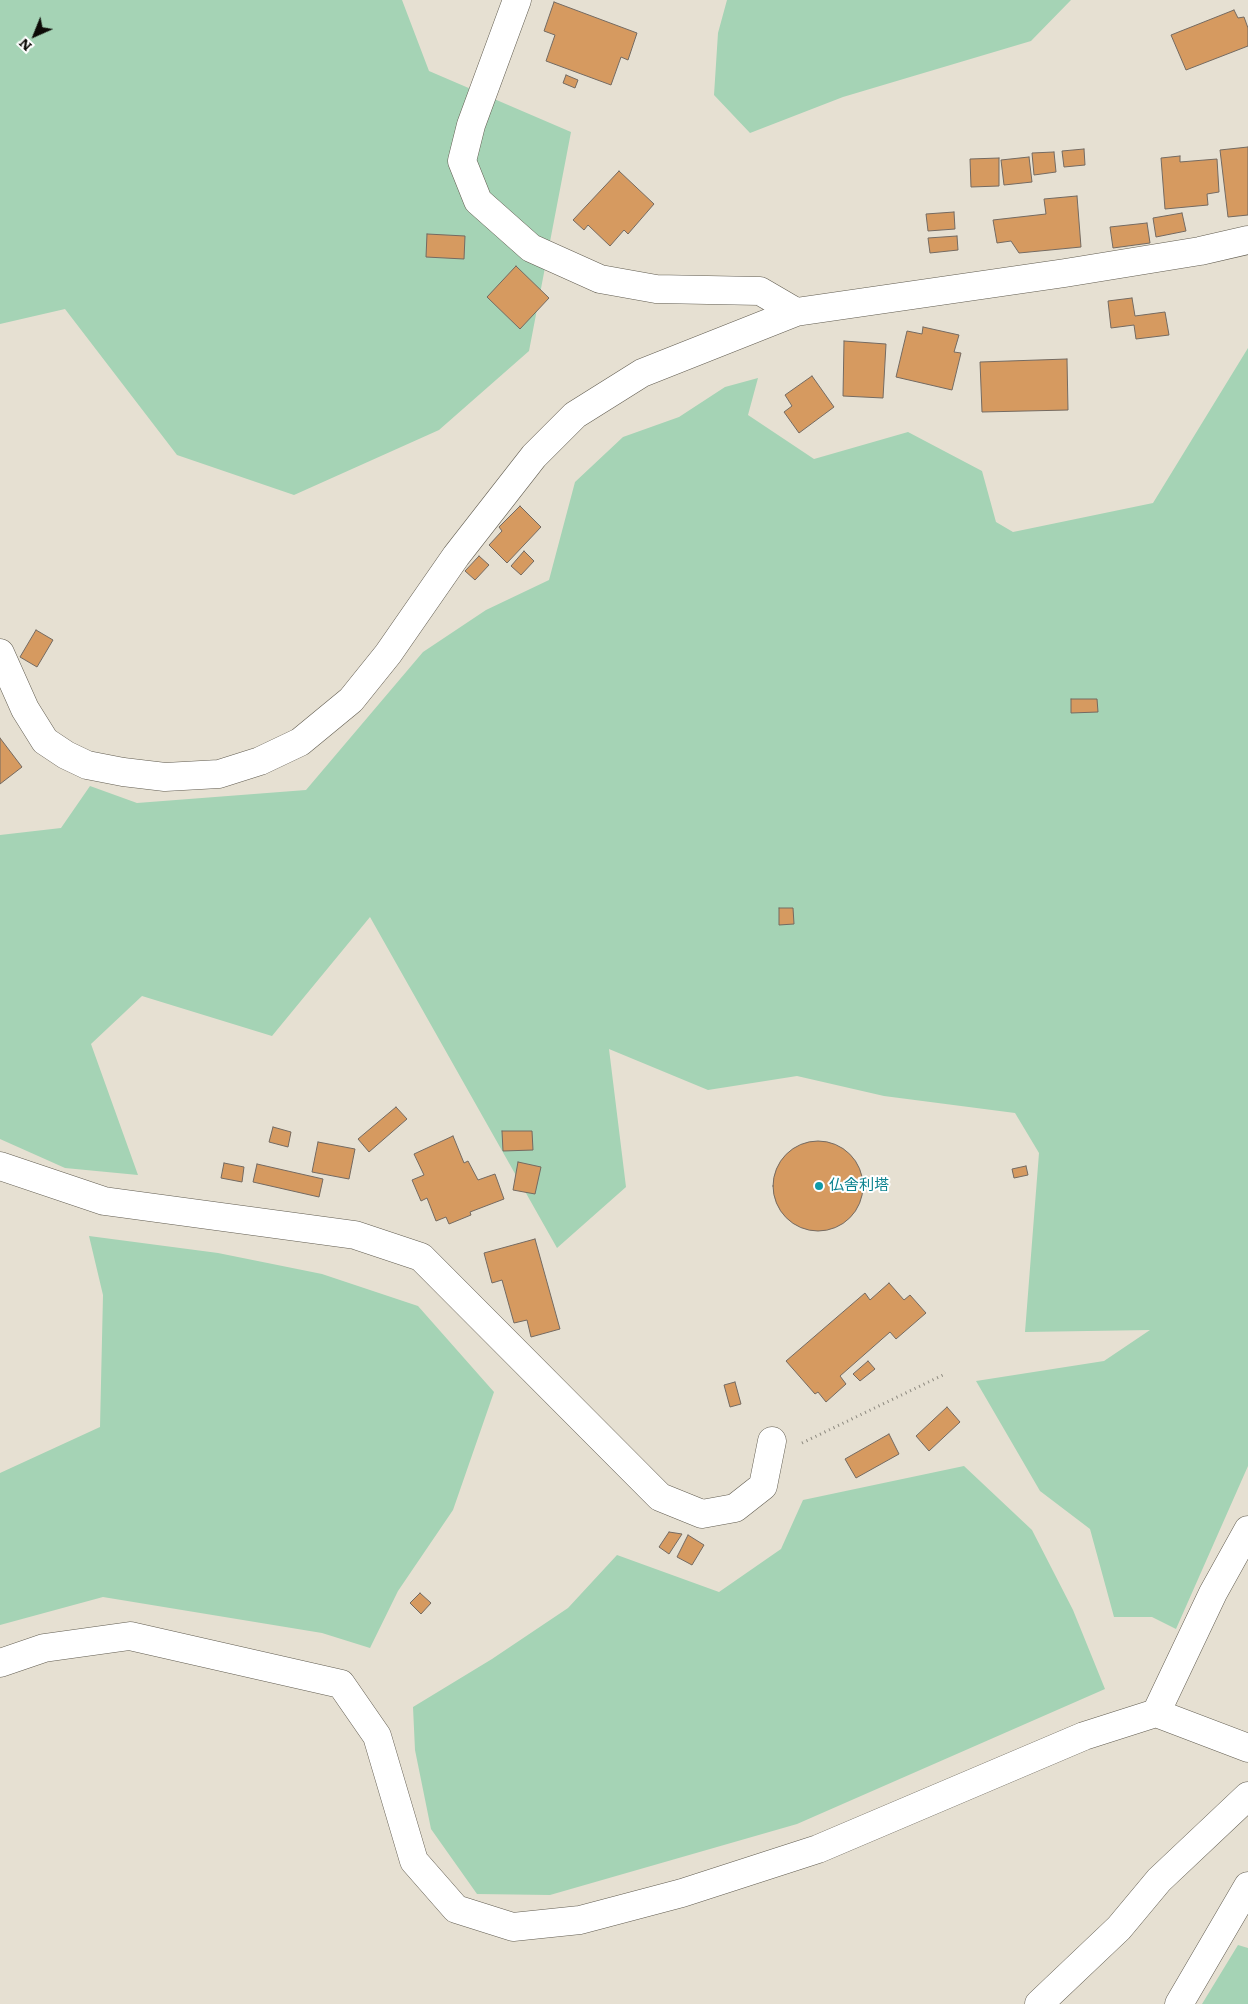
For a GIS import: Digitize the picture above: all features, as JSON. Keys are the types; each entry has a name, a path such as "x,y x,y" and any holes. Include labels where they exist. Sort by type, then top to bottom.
{"street":[{"path":"517,0 472,125 462,161 478,201 531,248 600,279 656,289 760,291 796,312"},
{"path":"0,653 25,709 45,741 86,765 165,777 219,774 260,761 300,742 351,700 388,654 456,556 534,456 576,415 642,373 796,312 1065,273 1200,251 1248,240"},
{"path":"0,1166 104,1201 355,1235 421,1257 660,1498 702,1514 735,1508 763,1486 771,1449"},
{"path":"1156,1713 1213,1593 1248,1530"},
{"path":"0,1663 44,1648 130,1636 341,1684 378,1736 414,1861 456,1909 513,1927 580,1920 682,1893 818,1848 1084,1736 1156,1713 1248,1748"},
{"path":"1039,2004 1119,1928 1159,1880 1248,1796"},
{"path":"1179,2004 1248,1886"}],"path":[{"path":"771,1449 796,1446 943,1374"}],"green space":[{"path":"0,0 402,0 429,71 571,132 529,351 439,430 294,495 177,455 65,309 0,324"},
{"path":"727,0 1071,0 1031,41 843,97 750,133 714,95 718,33"},
{"path":"1248,348 1248,1466 1176,1629 1152,1617 1114,1617 1090,1529 1040,1491 976,1381 1104,1361 1150,1330 1025,1332 1039,1153 1015,1113 884,1096 797,1076 708,1090 609,1049 626,1187 557,1248 370,917 272,1036 142,996 91,1044 138,1175 65,1168 0,1139 0,835 61,828 90,786 137,803 306,790 423,652 486,610 549,580 575,482 623,437 679,417 725,387 758,378 748,415 814,459 908,432 982,471 996,522 1013,532 1153,503"},
{"path":"89,1236 218,1253 322,1274 418,1306 494,1392 453,1510 398,1591 370,1648 322,1633 103,1597 0,1625 0,1473 100,1427 103,1295"},
{"path":"964,1466 1032,1530 1073,1610 1105,1689 797,1824 550,1895 477,1894 431,1829 415,1750 413,1707 492,1659 568,1608 617,1555 719,1592 781,1549 803,1500"},
{"path":"1238,1945 1248,1948 1248,2004 1202,2004"}],"building":[{"path":"554,2 637,33 628,60 621,57 611,85 546,61 555,35 544,31"},
{"path":"1234,10 1238,18 1244,17 1248,28 1248,46 1186,70 1171,35"},
{"path":"566,75 578,80 575,88 563,83"},
{"path":"1248,147 1248,215 1228,217 1220,150"},
{"path":"1084,149 1085,165 1064,167 1062,151"},
{"path":"1054,152 1056,172 1034,175 1032,153"},
{"path":"1180,156 1180,162 1217,159 1219,192 1207,194 1208,205 1165,209 1161,158"},
{"path":"1029,157 1032,182 1004,185 1001,160"},
{"path":"999,158 999,186 971,187 970,159"},
{"path":"619,171 654,204 628,234 624,230 610,246 588,225 584,230 573,220"},
{"path":"1077,196 1081,247 1019,253 1011,241 997,243 993,220 1046,214 1044,199"},
{"path":"954,212 955,229 928,231 926,214"},
{"path":"1182,213 1186,231 1156,237 1153,218"},
{"path":"1147,223 1150,243 1113,248 1110,227"},
{"path":"427,234 465,236 464,259 426,257"},
{"path":"957,236 958,250 930,253 928,238"},
{"path":"516,266 549,298 520,329 487,297"},
{"path":"1132,298 1135,316 1165,312 1169,335 1136,339 1134,325 1111,328 1108,301"},
{"path":"923,327 959,335 954,352 961,353 952,390 896,377 907,331 922,334"},
{"path":"844,341 886,344 883,398 843,396"},
{"path":"1067,359 1068,410 982,412 980,362"},
{"path":"812,376 834,407 799,433 784,412 792,406 785,395"},
{"path":"520,506 541,527 507,563 489,545 502,531 499,527"},
{"path":"524,551 534,561 521,575 511,566"},
{"path":"479,556 489,565 475,580 465,571"},
{"path":"36,630 53,640 37,667 20,657"},
{"path":"1071,699 1097,699 1098,712 1071,713"},
{"path":"0,738 22,767 0,784"},
{"path":"779,908 793,908 794,924 779,925"},
{"path":"396,1107 407,1119 369,1152 358,1139"},
{"path":"273,1127 291,1132 288,1147 269,1142"},
{"path":"502,1131 532,1131 533,1150 503,1151"},
{"path":"453,1136 464,1163 468,1161 478,1180 495,1174 504,1199 470,1212 471,1215 449,1224 446,1217 436,1221 427,1198 421,1201 412,1180 424,1175 414,1154"},
{"path":"818,1141 835,1145 850,1154 859,1169 863,1186 859,1203 850,1218 835,1227 818,1231 801,1227 786,1218 777,1203 773,1186 777,1169 786,1154 801,1145"},
{"path":"318,1142 355,1149 349,1179 312,1172"},
{"path":"518,1162 541,1167 535,1194 513,1190"},
{"path":"224,1163 244,1167 242,1182 221,1178"},
{"path":"257,1164 323,1179 319,1197 253,1182"},
{"path":"1026,1166 1028,1175 1014,1178 1012,1169"},
{"path":"535,1239 560,1329 531,1337 527,1320 514,1323 502,1280 492,1283 484,1253"},
{"path":"889,1283 904,1300 910,1295 926,1313 896,1339 890,1332 840,1376 846,1384 826,1402 818,1392 815,1394 786,1361 865,1293 870,1300"},
{"path":"868,1361 875,1369 860,1381 853,1374"},
{"path":"735,1382 741,1404 730,1407 724,1385"},
{"path":"947,1407 960,1422 929,1451 916,1436"},
{"path":"889,1434 899,1454 856,1478 845,1459"},
{"path":"669,1532 682,1534 669,1554 659,1547"},
{"path":"688,1535 704,1545 692,1565 677,1557"},
{"path":"420,1593 431,1603 421,1614 410,1603"}],"place":[{"name":"仏舎利塔","path":"819,1186"}]}
